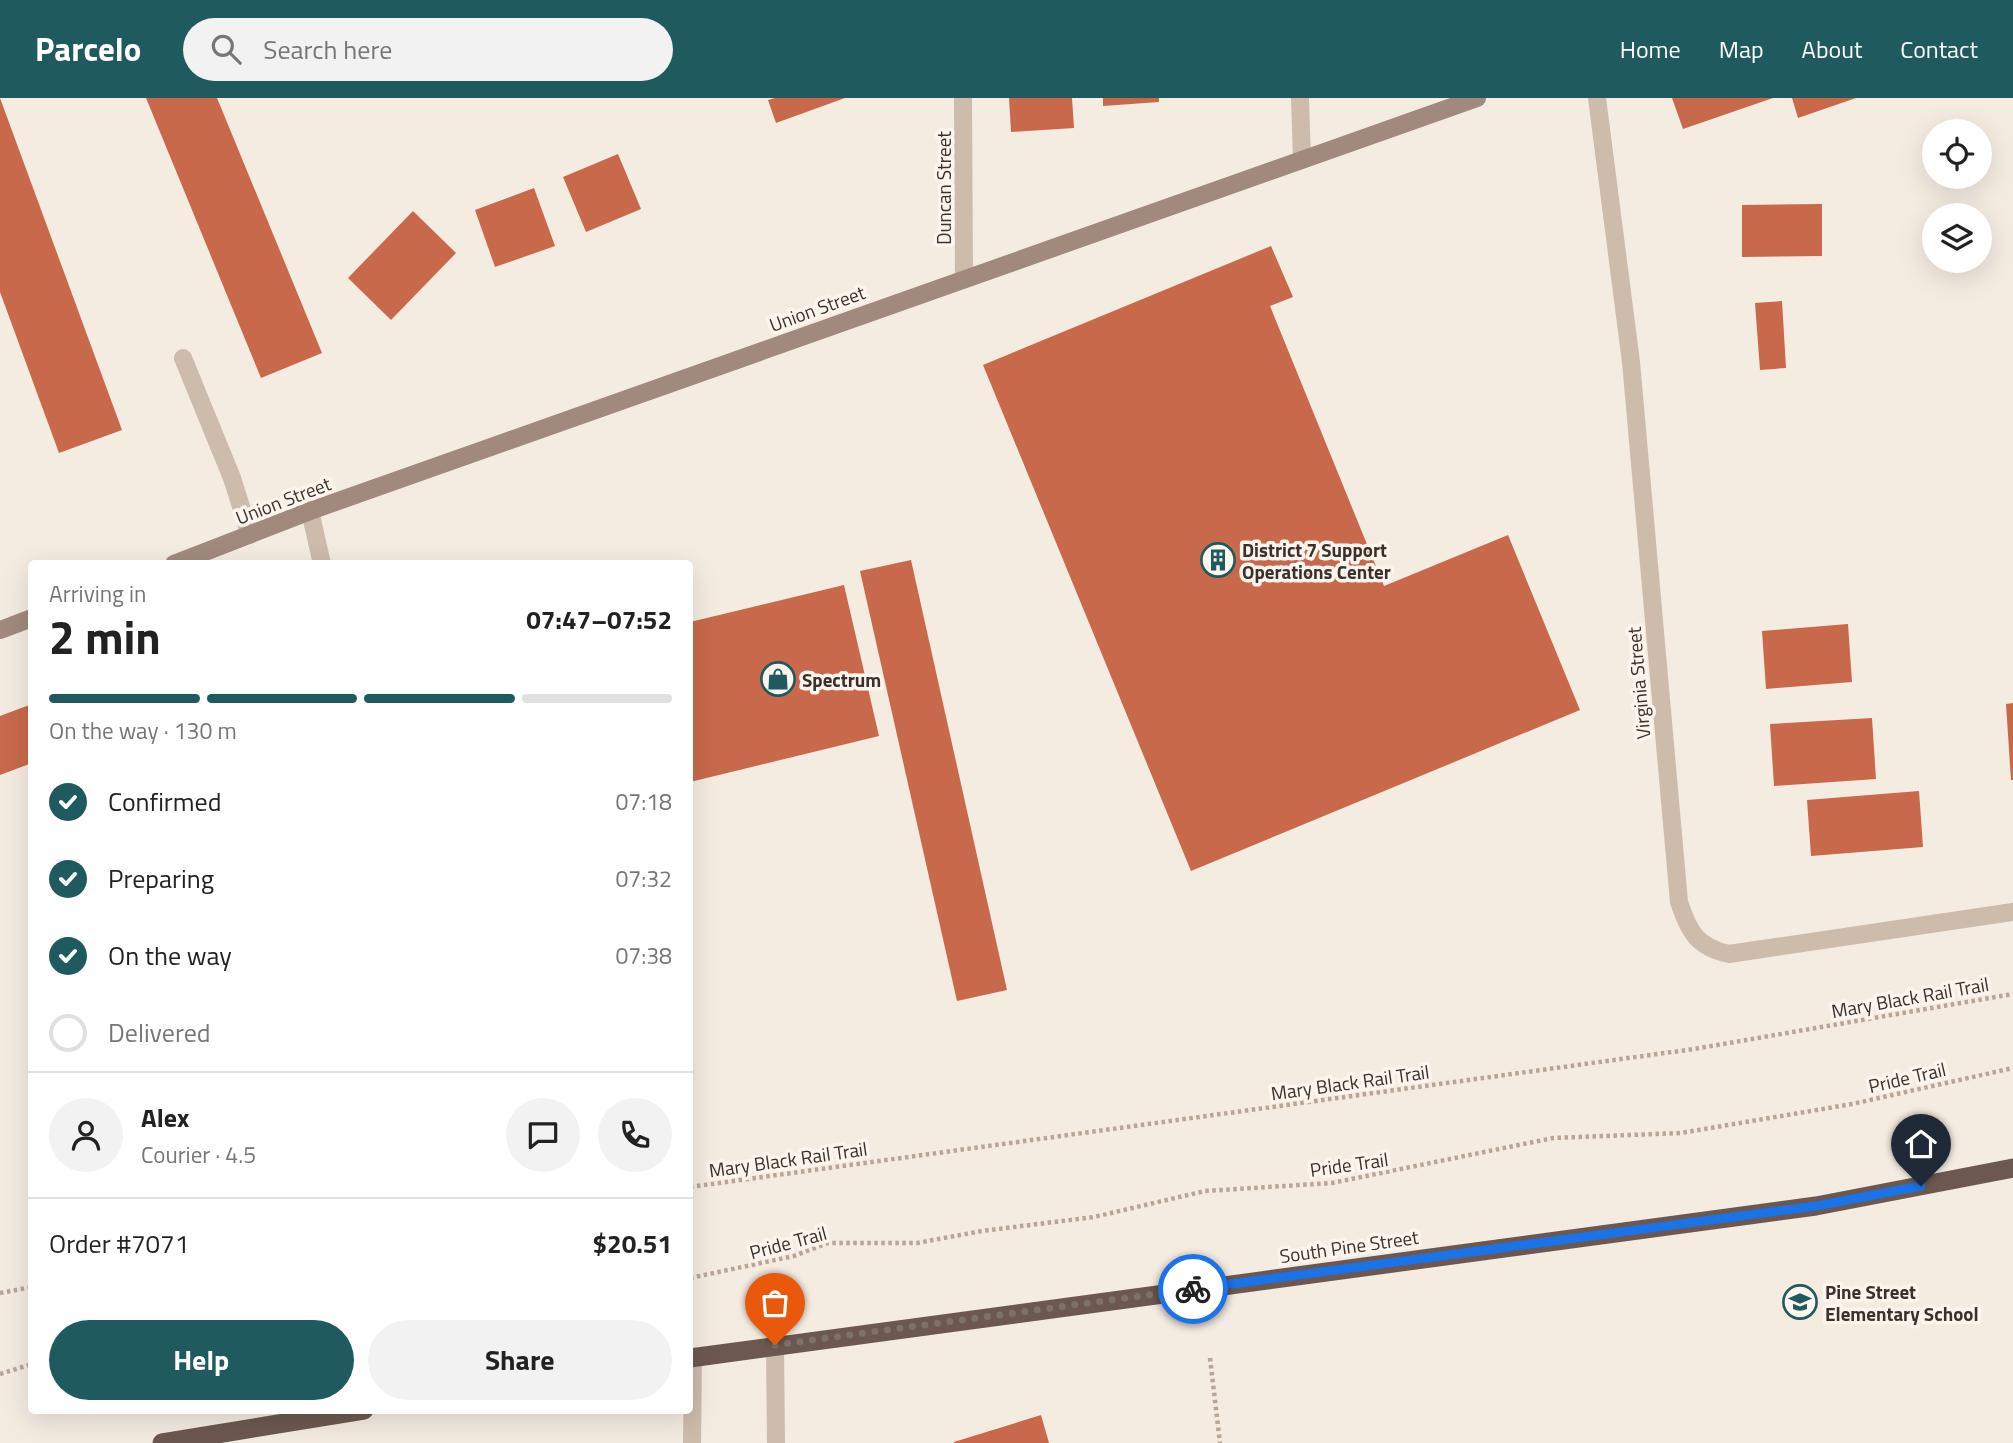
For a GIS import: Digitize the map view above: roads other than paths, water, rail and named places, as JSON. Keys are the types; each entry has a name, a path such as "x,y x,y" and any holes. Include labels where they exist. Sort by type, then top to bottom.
{"highway":[{"name":"South Pine Street","path":"693,1358 1816,1206 2013,1168"},
{"path":"162,1443 340,1414"}],"main road":[{"name":"Union Street","path":"184,560 310,511 1477,98"},
{"path":"0,630 28,620"}],"street":[{"name":"Duncan Street","path":"963,98 964,278"},
{"path":"1300,98 1302,160"},
{"name":"Virginia Street","path":"1597,98 1631,362 1679,902 1687,925 1702,944 1729,954 2013,912"},
{"path":"183,358 232,478 250,535"},
{"path":"310,511 321,560"},
{"path":"775,1345 776,1443"},
{"path":"692,1414 692,1443"}],"place":[{"name":"District 7 Support Operations Center","path":"1218,560"},
{"name":"Spectrum","path":"778,679"},
{"name":"Pine Street Elementary School","path":"1800,1302"}]}
